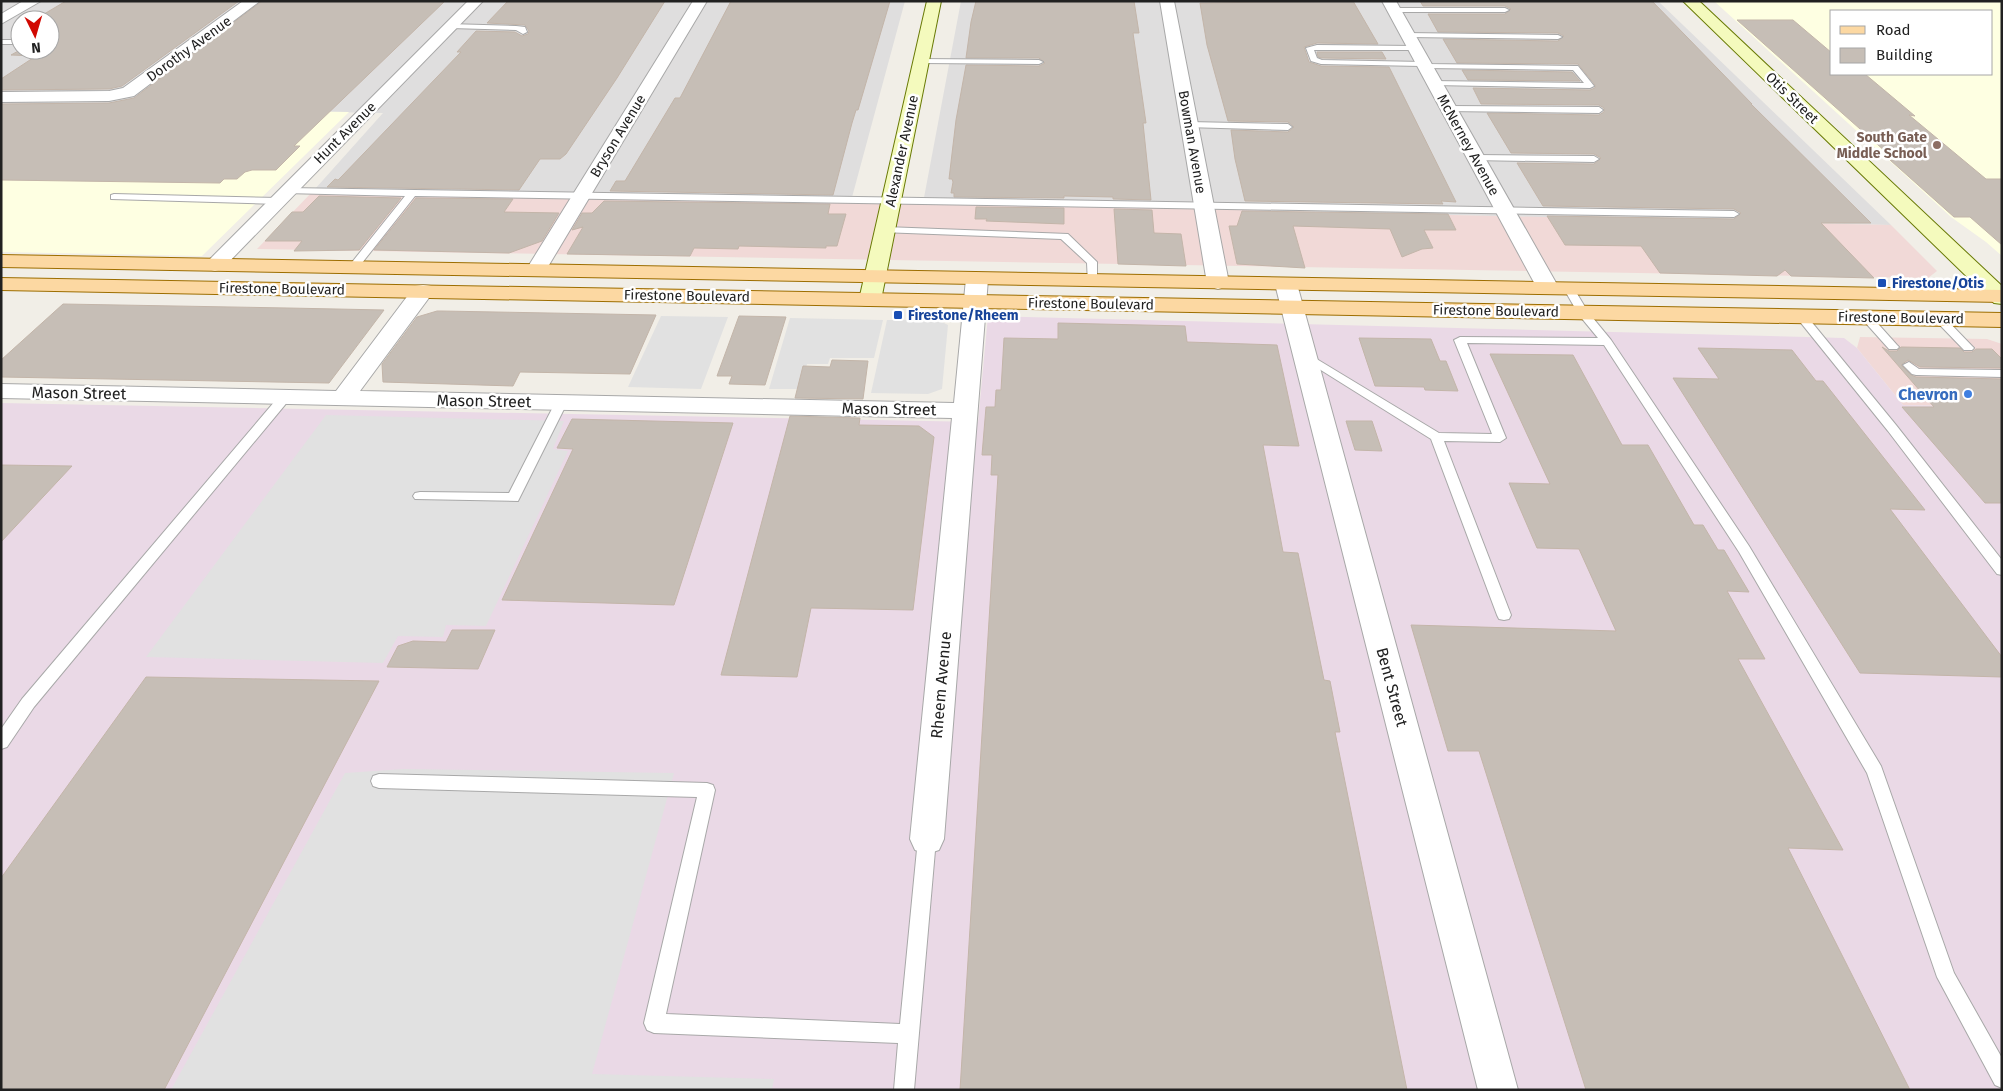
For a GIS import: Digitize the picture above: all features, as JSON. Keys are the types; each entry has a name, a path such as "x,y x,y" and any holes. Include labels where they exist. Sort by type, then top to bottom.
{"main road":[{"name":"Firestone Boulevard","path":"1,261 875,277 976,291 1289,296 1583,313 2002,320"},
{"name":"Firestone Boulevard","path":"1,284 870,300 1092,281 1218,282 1289,296 1548,288 2001,297"}],"street":[{"path":"1,20 34,1"},
{"name":"Dorothy Avenue","path":"72,95 110,96 123,94 138,86 253,1"},
{"name":"Hunt Avenue","path":"215,264 476,1"},
{"name":"Bryson Avenue","path":"536,270 700,1"},
{"name":"Alexander Avenue","path":"870,300 934,1"},
{"name":"Bowman Avenue","path":"1167,1 1218,282"},
{"name":"Otis Street","path":"1690,1 2001,297"},
{"name":"McNerney Avenue","path":"1391,6 1548,288"},
{"path":"1,91 63,92 72,95"},
{"path":"1,97 55,98 72,95"},
{"path":"343,398 423,291"},
{"name":"Rheem Avenue","path":"927,839 976,291"},
{"name":"Bent Street","path":"1289,296 1498,1090"},
{"name":"Mason Street","path":"1,391 966,411"}],"lane":[{"path":"1391,6 1505,10"},
{"path":"451,26 516,28 523,32"},
{"path":"1434,84 1590,86 1575,68 1321,62 1314,59 1310,48 1411,42 1558,37"},
{"path":"921,62 1039,62"},
{"path":"1449,109 1599,110"},
{"path":"1189,125 1288,127"},
{"path":"1476,158 1594,159"},
{"path":"354,266 412,193"},
{"path":"114,197 412,193 1734,214"},
{"path":"885,230 1064,236 1092,262 1092,281"},
{"path":"1569,289 1583,313 1607,342 1744,549 1875,771 1946,977 2002,1078"},
{"path":"1802,316 2002,570"},
{"path":"1867,318 1893,347"},
{"path":"1940,319 1968,348"},
{"path":"1306,357 1436,437 1500,438 1460,340 1607,342"},
{"path":"1909,365 1916,372 1993,371"},
{"path":"1,742 28,703 285,397"},
{"path":"420,496 513,498 561,403"},
{"path":"1436,437 1504,615"},
{"path":"379,781 707,790 654,1024 909,1034"},
{"name":"Rheem Avenue","path":"904,1090 927,839"}],"shaded area":[{"path":"1,1 905,1 851,201 315,189 383,113 1,106"},
{"path":"961,1 1658,1 1891,225 923,203"},
{"name":"South Gate Middle School","path":"1714,1 2002,1 2002,256 1951,217"},
{"path":"1,106 349,112 202,256 1,252"},
{"path":"315,189 1891,225 1937,271 1928,278 257,249"},
{"path":"661,316 728,317 701,389 628,387"},
{"path":"988,316 1844,338 1857,348 1903,405 2002,407 2002,1090 1,1090 1,403 978,422"},
{"path":"790,318 883,320 874,358 830,358 828,364 807,364 800,389 769,389"},
{"path":"887,320 938,320 948,325 942,389 928,394 871,393"},
{"path":"1860,337 1987,339 2002,344 2002,407 1903,405 1857,348"},
{"path":"326,415 564,421 553,449 568,451 486,626 446,625 443,637 398,636 383,663 146,657"},
{"path":"404,769 674,773 592,1074 774,1079 772,1090 171,1090 345,773"}],"building":[{"path":"66,1 239,1 122,86 109,89 1,90 1,79 30,60 60,60 60,10 51,10"},
{"path":"262,1 445,1 294,146 300,146 276,170 252,170 245,172 237,179 224,179 220,183 1,180 1,104 109,103 134,98"},
{"path":"508,1 665,1 617,78 566,154 560,159 540,159 519,190 327,187 335,179 338,180 342,176 461,52 457,52 476,31 515,32 522,36 528,34 529,31 525,25 487,23"},
{"path":"731,1 890,1 858,110 856,110 852,123 833,195 610,191 616,181 625,181 675,98 680,98"},
{"path":"976,1 1134,1 1139,33 1133,33 1146,123 1143,123 1151,200 1064,196 1064,198 954,197 954,193 951,193 953,182 952,179 949,179 956,120 966,65 1039,66 1045,63 1039,58 966,58"},
{"path":"1353,1 1378,44 1317,43 1304,47 1309,62 1321,66 1389,67 1456,202 1441,201 1443,204 1245,201 1235,159 1231,130 1288,132 1294,127 1288,122 1228,121 1207,45 1200,3"},
{"path":"1420,1 1652,1 1751,104 1871,223 1821,223 1874,278 1791,276 1785,270 1777,276 1660,273 1641,246 1565,245 1547,216 1734,219 1741,213 1734,209 1543,206 1517,163 1594,164 1601,158 1594,154 1511,153 1487,113 1599,115 1604,112 1604,108 1599,105 1481,104 1473,88 1590,90 1595,88 1595,85 1578,64 1457,63 1443,39 1558,41 1564,36 1558,33 1438,32 1428,14 1505,14 1511,9 1505,6 1423,6"},
{"path":"1737,20 1793,20 1830,51 1830,75 1866,75 1915,116 1909,115 1986,179 2002,179 2002,245 1970,217 1954,217 1890,160 1895,160"},
{"path":"1317,52 1382,52 1386,59 1322,58 1318,57"},
{"path":"1462,70 1572,72 1580,81 1468,80"},
{"path":"319,196 401,198 359,250 294,251 302,241 265,241 292,212 303,212"},
{"path":"416,198 513,199 504,212 559,213 542,241 509,253 374,250"},
{"path":"604,201 830,204 828,214 846,214 837,246 826,246 826,248 739,246 738,249 694,248 690,256 567,254 583,227 572,230 582,213 592,213"},
{"path":"976,207 1064,208 1064,224 975,219"},
{"path":"1114,209 1152,210 1154,233 1181,234 1186,266 1118,264"},
{"path":"1242,211 1448,214 1456,230 1424,230 1433,248 1422,249 1402,257 1390,229 1293,226 1305,268 1237,264 1229,226 1237,226"},
{"path":"63,304 384,310 329,383 1,377 1,360"},
{"path":"437,311 656,315 630,374 520,372 513,386 383,382 382,364 417,317"},
{"path":"739,316 786,317 765,385 729,384 732,376 717,376"},
{"path":"1058,323 1185,326 1187,342 1277,345 1299,446 1263,445 1283,552 1298,553 1324,680 1330,681 1340,732 1335,732 1407,1090 960,1090 998,475 991,475 992,455 982,455 986,407 995,407 996,390 1001,390 1004,338 1058,339"},
{"path":"1359,338 1431,339 1440,361 1446,361 1458,391 1425,390 1424,387 1375,386"},
{"path":"1882,347 1889,351 1897,351 1901,347 1960,348 1964,352 1972,352 1976,349 1992,349 2002,359 2002,368 1920,367 1908,360 1901,365 1911,375 1916,377 2002,379 2002,503 1985,503 1902,407 1934,407"},
{"path":"1698,348 1792,350 1816,381 1823,381 1925,510 1890,509 2002,657 2002,677 1860,673 1673,378 1719,379"},
{"path":"1490,354 1573,355 1622,445 1648,445 1694,525 1703,525 1718,550 1724,550 1749,592 1727,591 1765,659 1738,659 1843,850 1788,848 1910,1090 1586,1090 1479,751 1448,751 1411,625 1616,631 1579,549 1537,548 1509,483 1550,484"},
{"path":"832,360 868,361 863,399 795,398 803,366 830,367"},
{"path":"790,416 860,418 859,425 919,426 934,437 913,610 811,608 797,677 721,675"},
{"path":"572,419 733,423 674,605 502,600 573,449 557,448"},
{"path":"1346,421 1372,421 1382,451 1355,450"},
{"path":"1,465 72,466 1,542"},
{"path":"452,630 495,630 478,669 387,667 398,646 413,641 446,642"},
{"path":"146,677 379,681 164,1090 1,1090 1,878"}],"place":[{"name":"South Gate Middle School","path":"1937,145"},
{"name":"Firestone/Otis","path":"1882,283"},
{"name":"Firestone/Rheem","path":"898,315"},
{"name":"Chevron","path":"1968,394"}]}
